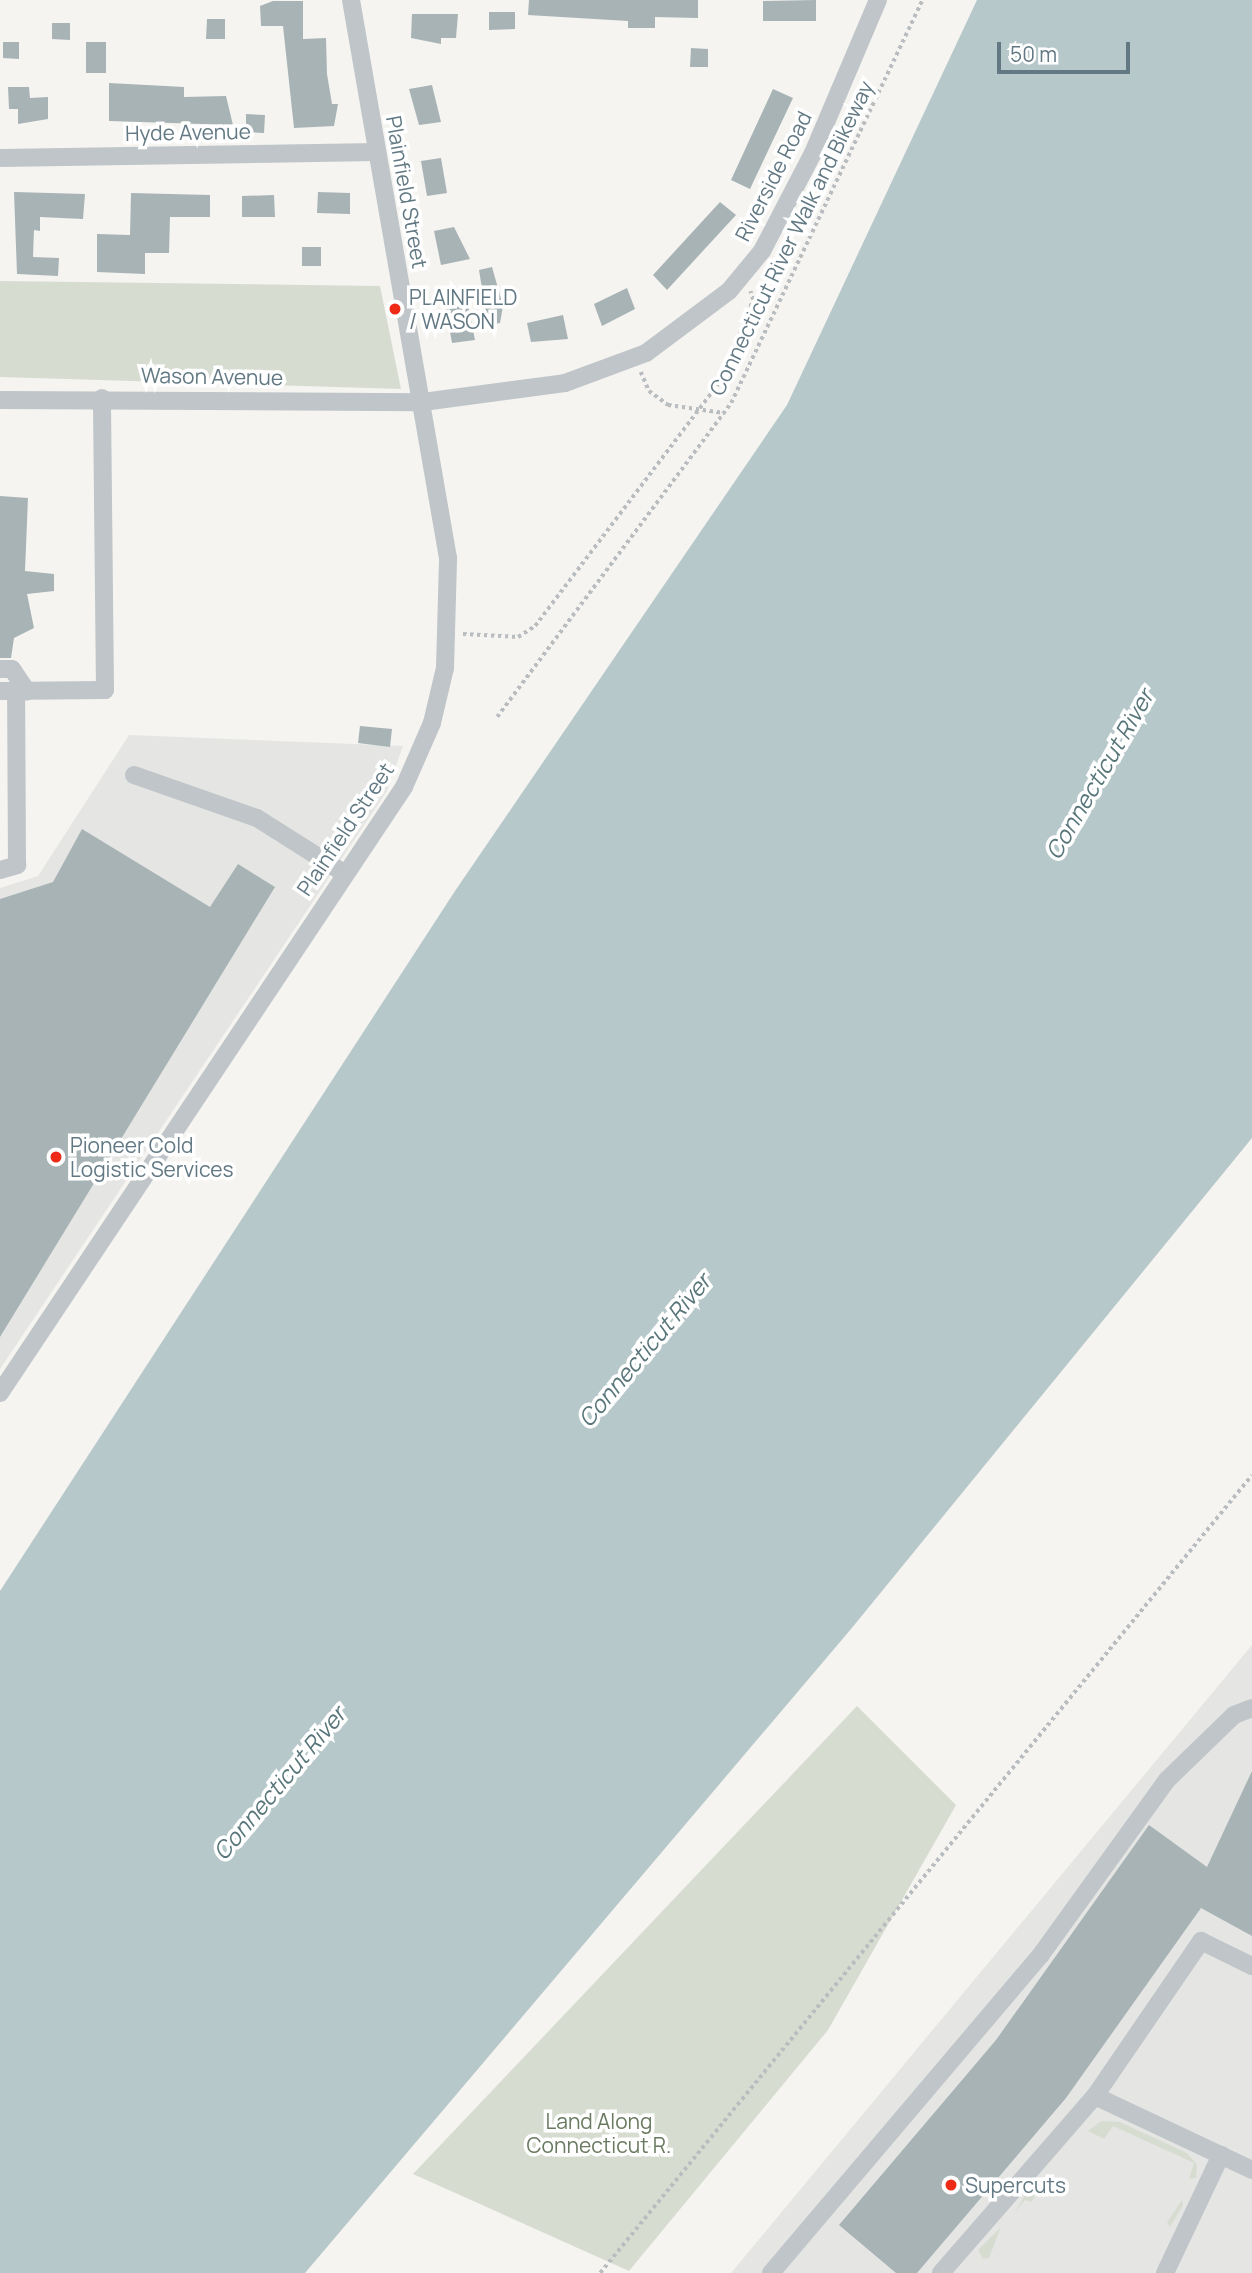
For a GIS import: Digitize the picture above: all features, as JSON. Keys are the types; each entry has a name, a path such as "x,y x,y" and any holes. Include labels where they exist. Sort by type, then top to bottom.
{"street":[{"name":"Plainfield Street","path":"0,1393 344,873 404,787 423,745 445,668 448,558 351,0"},
{"name":"Riverside Road","path":"423,402 565,383 635,357 689,323 745,273 814,153 878,0"},
{"name":"Hyde Avenue","path":"0,158 377,152"},
{"name":"Wason Avenue","path":"0,400 102,398 423,402"},
{"path":"14,691 105,690 102,398"},
{"path":"0,669 12,669 14,691 17,865 0,870"},
{"path":"134,775 257,818 344,873"},
{"path":"771,2273 1040,1956 1167,1780 1234,1715 1252,1708"},
{"path":"940,2273 1095,2096 1201,1941 1252,1966"},
{"path":"1095,2096 1252,2169"},
{"path":"1165,2273 1221,2155"}],"path":[{"name":"Connecticut River Walk and Bikeway","path":"498,717 724,413 922,0"},
{"path":"447,632 518,637 535,626 722,379 753,300 745,273"},
{"path":"635,357 649,391 668,405 724,413"},
{"path":"600,2273 1252,1475"}],"shaded area":[{"name":"Pioneer Cold Logistic Services","path":"129,735 403,746 387,791 0,1369 0,888 38,876"},
{"path":"1252,1645 1252,2273 731,2273"}],"green space":[{"path":"0,281 380,286 401,389 0,377"},
{"name":"Land Along Connecticut R.","path":"857,1706 956,1805 828,2030 629,2271 413,2174"},
{"path":"1101,2121 1120,2122 1187,2153 1197,2165 1196,2178 1189,2179 1194,2163 1113,2126 1104,2139 1088,2131"},
{"path":"1030,2187 1037,2189 1032,2202 1025,2200 1015,2212"},
{"path":"1182,2200 1183,2205 1170,2227 1167,2222"},
{"path":"1001,2227 989,2258 983,2259 978,2250"}],"water":[{"name":"Connecticut River","path":"977,0 1252,0 1252,1138 851,1629 305,2273 0,2273 0,1591 455,891 787,405"}],"building":[{"path":"529,0 698,0 698,18 655,17 655,28 628,28 628,21 528,15"},
{"path":"816,0 816,21 763,21 763,1"},
{"path":"273,1 303,1 303,39 326,38 327,74 332,104 338,104 334,126 294,128 283,26 261,26 260,6"},
{"path":"489,12 515,12 515,29 489,30"},
{"path":"412,14 458,14 456,38 441,38 441,44 411,38"},
{"path":"207,19 225,19 225,39 206,39"},
{"path":"52,23 70,23 70,40 52,39"},
{"path":"3,42 19,42 19,59 3,58"},
{"path":"86,42 106,42 106,73 86,73"},
{"path":"691,48 708,49 708,67 690,67"},
{"path":"109,83 184,87 184,97 226,96 233,125 109,121"},
{"path":"432,85 441,122 419,125 409,89"},
{"path":"8,87 29,87 30,98 48,97 48,119 18,124 18,109 9,109"},
{"path":"773,89 793,98 750,189 731,180"},
{"path":"246,114 265,115 264,133 246,132"},
{"path":"441,158 447,193 427,196 421,161"},
{"path":"14,192 85,194 83,219 40,217 40,231 34,230 33,257 59,258 58,276 17,274"},
{"path":"318,192 350,193 350,214 317,213"},
{"path":"131,193 210,195 210,217 170,217 169,253 145,253 145,274 97,272 97,234 130,235"},
{"path":"274,195 275,217 242,217 242,196"},
{"path":"720,202 736,215 667,290 653,275"},
{"path":"454,227 470,259 441,265 434,231"},
{"path":"302,247 321,247 321,266 302,266"},
{"path":"492,267 503,306 500,323 488,325 479,270"},
{"path":"627,288 635,309 602,326 594,304"},
{"path":"468,305 475,340 452,343 446,309"},
{"path":"563,315 568,339 531,342 527,323"},
{"path":"0,496 28,498 25,571 54,574 54,591 27,594 34,628 14,638 11,658 0,658"},
{"path":"360,726 392,729 390,747 358,743"},
{"name":"Pioneer Cold Logistic Services","path":"82,829 210,907 238,864 275,887 0,1337 0,899 53,882"},
{"path":"1252,1771 1252,1936 1201,1908 1066,2098 917,2273 896,2273 839,2225 996,2040 1149,1825 1207,1867"}],"place":[{"name":"PLAINFIELD / WASON","path":"395,309"},
{"name":"Pioneer Cold Logistic Services","path":"56,1157"},
{"name":"Supercuts","path":"951,2185"}]}
